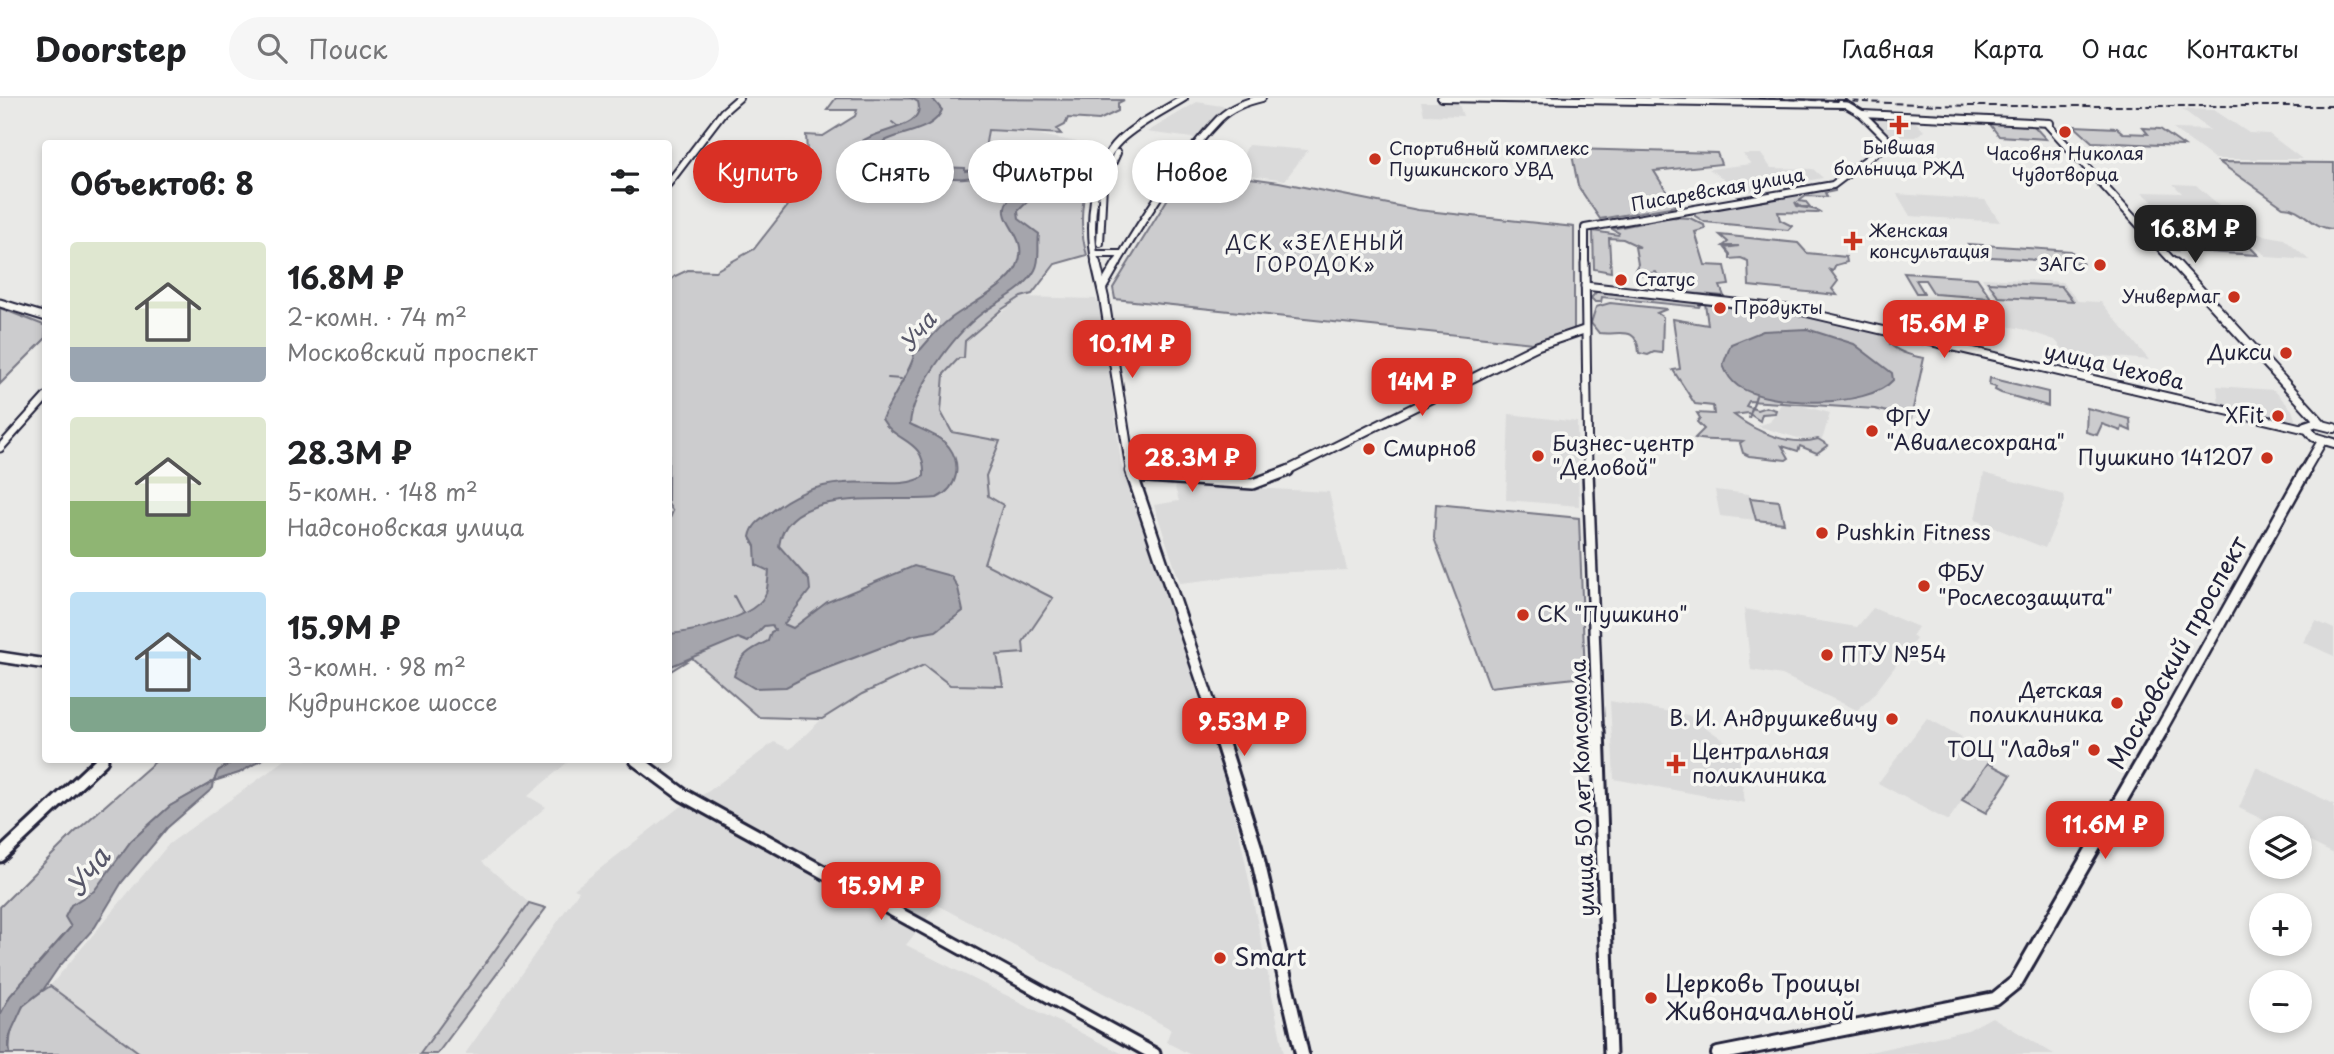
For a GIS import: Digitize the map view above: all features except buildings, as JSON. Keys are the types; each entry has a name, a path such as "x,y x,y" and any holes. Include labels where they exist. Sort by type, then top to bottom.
{"main road":[{"path":"1184,98 1133,130 1118,142 1104,160 1093,201 1097,254 1132,477 1251,835 1302,1054"},
{"path":"1097,254 1101,197 1112,159 1126,142 1142,129 1192,98"},
{"path":"2044,124 2322,424"},
{"path":"2328,442 2305,429 2308,424 2322,424 2334,428"},
{"name":"Московский проспект","path":"1718,1054 1996,999 2015,982 2328,442"}],"street":[{"path":"672,179 723,112 739,98"},
{"path":"1102,289 1122,254 1181,167 1215,124 1228,111 1242,103 1262,98"},
{"path":"1441,98 1838,103 1850,105 1862,114 2044,124"},
{"name":"Писаревская улица","path":"1585,228 1833,185 1887,144 1886,139 1862,114"},
{"name":"улица 50 лет Комсомола","path":"1585,228 1584,330 1610,1054"},
{"path":"1097,254 1122,254"},
{"name":"улица Чехова","path":"1585,286 1796,310 2305,429"},
{"path":"0,303 42,316"},
{"path":"1132,477 1253,484 1275,477 1537,346 1584,330"},
{"path":"0,448 42,401"},
{"path":"0,657 42,663"},
{"path":"0,856 99,763"},
{"path":"640,763 683,795 1154,1054"}],"shaded area":[{"path":"836,98 1124,100 1118,103 1118,111 1099,120 1068,118 1065,125 1057,129 1061,134 988,130 986,140 968,140 968,203 1083,203 1083,233 1087,255 1055,264 1032,294 1021,297 1001,310 965,341 964,358 959,358 944,374 941,412 952,432 1000,441 986,476 988,496 1003,505 984,563 1053,598 1023,642 1024,653 997,655 1003,686 950,685 924,665 862,694 822,719 759,717 692,658 672,670 672,279 688,270 715,271 754,249 790,203 822,203 822,140 806,140 806,135 823,136 855,116 857,110 827,110"},
{"path":"911,98 932,98 942,110 938,117 924,127 887,140 864,140 908,123 919,111 918,102"},
{"path":"1197,102 1228,107 1206,126 1199,139 1147,132"},
{"path":"1421,102 1458,102 1463,116 1424,115"},
{"path":"2182,109 2214,110 2249,133 2269,134 2302,159 2215,159 2173,129 2210,130"},
{"name":"Бывшая больница РЖД","path":"1871,116 1912,118 1924,131 1915,137 1890,137"},
{"path":"1989,123 2034,126 2046,139 1999,136"},
{"path":"2074,126 2117,128 2123,133 2148,134 2143,128 2160,129 2184,146 2092,142"},
{"path":"990,131 1067,140 988,140"},
{"path":"1252,145 1308,150 1285,180 1252,175"},
{"path":"1571,149 1717,153 1721,164 1654,171 1676,206 1600,219 1578,186"},
{"path":"1743,154 1761,154 1771,168 1813,169 1823,178 1744,192 1709,169 1751,164"},
{"path":"2219,162 2334,163 2334,229 2319,226 2297,210 2283,207"},
{"path":"954,167 968,170 968,177 954,178"},
{"name":"ДСК «ЗЕЛЕНЫЙ ГОРОДОК»","path":"1252,178 1418,210 1574,227 1574,330 1533,343 1115,299 1113,288 1165,203 1252,203"},
{"path":"2173,184 2196,185 2227,212 2161,209 2142,192 2182,193"},
{"path":"1829,186 1835,188 1835,191 1825,193 1827,197 1806,196 1799,201 1806,202 1810,207 1801,207 1795,202 1797,206 1820,212 1778,212 1780,220 1792,226 1788,230 1705,222 1695,216 1695,210"},
{"path":"1897,194 1985,200 2000,222 1910,216"},
{"path":"1007,203 1026,203 1018,211 1019,219 1039,234 1035,270 1018,290 970,323 947,349 918,396 910,424 949,447 956,461 956,476 950,488 937,498 869,499 821,505 801,513 786,526 779,546 809,580 810,590 784,624 793,628 827,602 914,566 951,576 958,588 963,611 936,631 914,635 809,675 786,687 754,688 734,676 746,654 768,641 771,632 775,630 772,625 764,626 748,642 738,638 672,666 672,634 723,622 750,610 760,602 766,593 769,571 756,565 755,546 750,537 757,523 778,507 795,496 824,486 853,482 908,482 924,476 923,464 915,448 882,419 914,353 950,319 1005,281 1017,266 1020,252 1018,239 1007,219 1005,209"},
{"path":"1670,217 1690,218 1704,225 1705,229 1695,232 1705,265 1725,266 1729,285 1720,286 1724,296 1663,291 1659,287 1660,280 1656,272 1640,275 1634,272 1638,264 1635,247 1640,247 1623,239 1609,238 1611,272 1594,269 1593,231 1618,235 1619,233 1612,229"},
{"path":"2150,225 2232,229 2258,255 2173,250"},
{"path":"2259,234 2284,239 2309,260 2267,257 2243,235"},
{"path":"1720,235 1798,243 1807,253 1846,257 1847,262 1836,265 1833,271 1830,270 1838,281 1832,289 1837,295 1749,286 1748,261 1741,258 1730,259 1725,248 1739,246 1723,246 1728,242"},
{"path":"1968,244 2071,251 2082,263 1976,256"},
{"path":"1904,273 1977,278 1991,298 1934,294 1925,280 1916,280 1924,293 1916,293"},
{"path":"1982,278 2062,282 2078,301 2101,302 2149,360 2105,356 2097,358 2103,377 2065,368 2068,355 2055,340 2022,329 1985,322 1981,308 1993,309 1991,303 1996,299"},
{"path":"1988,282 2061,286 2073,301 1999,297"},
{"path":"1598,290 1696,301 1700,305 1602,297 1601,302 1595,302 1591,298"},
{"path":"1021,297 1096,299 1103,316 1121,465 1217,746 1241,841 1284,1054 1189,1054 1166,1042 1171,1029 937,905 906,945 1123,1054 465,1054 579,891 574,889 677,809 709,791 774,742 790,749 822,719 862,694 924,665 951,685 1023,642 1053,598 983,563 1003,505 988,496 986,476 1000,441 952,433 941,412 944,374 965,349 965,341"},
{"path":"1610,303 1667,309 1657,313 1663,317 1662,353 1639,353 1635,338 1626,333 1599,333 1591,323 1596,307"},
{"path":"1705,303 1797,311 1892,335 1890,344 1894,347 1906,354 1924,358 1911,418 1904,422 1900,415 1875,409 1749,401 1746,406 1757,410 1766,407 1776,410 1775,413 1762,414 1760,421 1748,413 1734,415 1752,427 1785,439 1818,439 1828,445 1817,453 1800,446 1798,451 1782,446 1789,458 1786,460 1749,456 1743,453 1740,443 1743,441 1695,438 1704,429 1697,422 1700,418 1697,413 1714,414 1713,406 1695,404 1673,370 1680,369 1673,319 1708,325"},
{"path":"0,308 42,324 42,342 0,384"},
{"path":"1807,329 1854,344 1892,373 1893,380 1862,396 1817,402 1771,398 1752,393 1738,386 1727,374 1723,365 1731,344 1763,331"},
{"path":"1990,378 2048,392 2048,406 2001,393 1995,390 1996,387 1989,385"},
{"path":"2217,386 2274,390 2292,410 2296,422 2219,406"},
{"path":"1783,401 1830,413 1823,437 1818,444 1757,426 1770,422"},
{"path":"2087,408 2130,419 2131,431 2122,427 2121,431 2102,424 2097,435 2086,432"},
{"path":"1509,414 1577,422 1579,506 1506,500"},
{"path":"1984,473 2064,495 2065,502 2045,548 1975,520"},
{"path":"1174,484 1329,492 1347,570 1268,573 1180,583 1154,505 1179,501"},
{"path":"1715,490 1749,494 1756,520 1720,516"},
{"path":"1750,498 1779,501 1784,523 1756,520"},
{"name":"СК \"Пушкино\"","path":"1436,504 1579,518 1585,677 1490,687 1434,538"},
{"name":"ПТУ №54","path":"1873,608 1918,627 1912,636 1916,639 1871,698 1857,710 1782,675 1751,670 1744,609 1857,627"},
{"path":"2316,621 2334,629 2334,656 2303,642"},
{"name":"Центральная поликлиника","path":"1610,701 1688,715 1738,750 1745,803 1614,779"},
{"path":"1927,718 1962,737 1957,744 1989,761 1948,821 1878,783"},
{"path":"154,763 231,763 218,771 214,781 170,806 131,841 71,927 10,996 0,1015 0,907 74,833"},
{"path":"231,763 256,763 239,773 214,781 218,771"},
{"path":"281,763 566,763 528,796 546,807 482,862 529,903 420,1054 141,1054 50,986 169,844"},
{"path":"1988,763 2011,775 1986,813 1962,800"},
{"path":"2256,767 2334,804 2334,854 2312,843 2312,816 2255,816 2239,808"},
{"path":"214,781 213,788 167,828 122,882 95,927 58,968 43,990 23,1006 8,1043 10,1054 0,1054 0,1015 10,996 71,927 65,917 71,905 94,891 131,841 170,806"},
{"path":"529,903 546,908 437,1054 420,1054"},
{"path":"50,986 141,1054 10,1054 16,1016 29,1000"},
{"path":"1992,1017 2054,1054 1861,1054 1968,1030"}],"waterway":[{"path":"892,122 897,126"},
{"path":"888,378 901,379"},
{"path":"1749,418 1756,396"},
{"path":"734,596 743,613"}],"railway":[{"path":"1758,98 1969,106 2334,106"}],"place":[{"name":"Бывшая больница РЖД","path":"1899,125"},
{"name":"Часовня Николая Чудотворца","path":"2065,132"},
{"name":"Спортивный комплекс Пушкинского УВД","path":"1375,159"},
{"name":"Женская консультация","path":"1853,241"},
{"name":"ЗАГС","path":"2100,265"},
{"name":"Статус","path":"1621,280"},
{"name":"Универмаг","path":"2234,297"},
{"name":"Продукты","path":"1720,308"},
{"name":"Дикси","path":"2286,353"},
{"name":"XFit","path":"2278,416"},
{"name":"ФГУ \"Авиалесохрана\"","path":"1872,431"},
{"name":"Смирнов","path":"1369,449"},
{"name":"Бизнес-центр \"Деловой\"","path":"1538,456"},
{"name":"Пушкино 141207","path":"2267,458"},
{"name":"Pushkin Fitness","path":"1822,533"},
{"name":"ФБУ \"Рослесозащита\"","path":"1924,586"},
{"name":"СК \"Пушкино\"","path":"1523,615"},
{"name":"ПТУ №54","path":"1827,655"},
{"name":"Детская поликлиника","path":"2117,703"},
{"name":"В. И. Андрушкевичу","path":"1892,719"},
{"name":"ТОЦ \"Ладья\"","path":"2094,750"},
{"name":"Центральная поликлиника","path":"1676,764"},
{"name":"Smart","path":"1220,958"},
{"name":"Церковь Троицы Живоначальной","path":"1651,998"}],"district":[{"name":"ДСК «ЗЕЛЕНЫЙ ГОРОДОК»","path":"1316,254"}],"water label":[{"name":"Уча","path":"918,332"},
{"name":"Уча","path":"88,872"}]}
